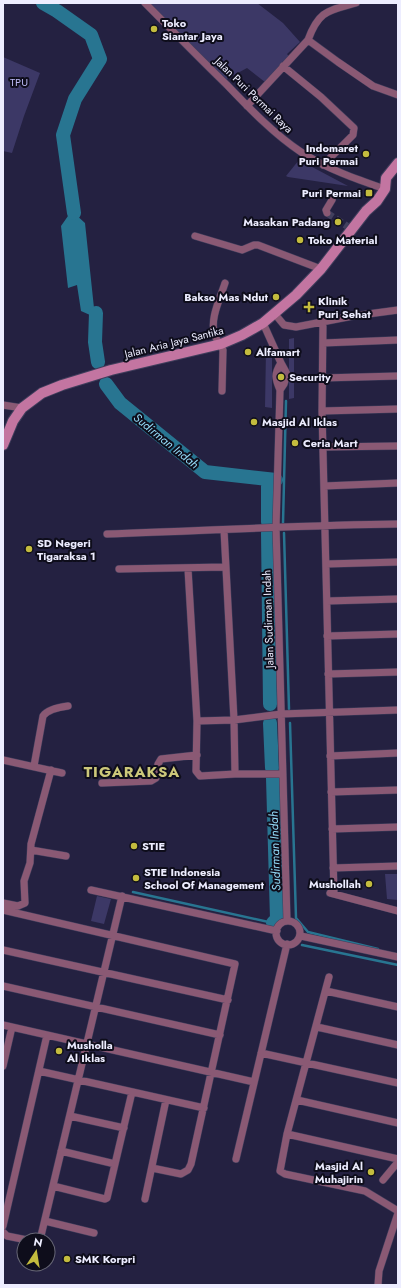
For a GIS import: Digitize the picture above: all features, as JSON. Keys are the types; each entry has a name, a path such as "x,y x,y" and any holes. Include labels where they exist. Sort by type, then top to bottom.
{"street":[{"name":"Jalan Puri Permai Raya","path":"145,3 247,106 279,135 323,165 362,182 384,189"},
{"path":"247,106 308,40 314,25 320,16 327,11 356,3"},
{"path":"308,40 373,86 398,95"},
{"path":"283,66 321,97 354,128 353,135 323,165"},
{"name":"Jalan Aria Jaya Santika","path":"3,445 13,421 22,408 42,393 62,385 111,370 221,344 242,336 263,323 296,295 321,269 351,229 366,211 377,201 384,189 386,178 398,163"},
{"path":"327,214 326,210 332,200"},
{"path":"196,236 242,250 258,245 321,269"},
{"path":"222,391 223,350 221,344 216,338 214,324 215,313 225,284"},
{"path":"274,313 284,325 290,327 305,326 353,316 398,310"},
{"path":"322,322 322,411 333,868 332,893 398,910"},
{"path":"263,323 287,374 285,382 280,390"},
{"path":"323,343 398,340"},
{"name":"Jalan Sudirman Indah","path":"281,362 276,371 276,381 280,390 276,527 287,921"},
{"path":"322,378 398,376"},
{"path":"3,405 22,408"},
{"path":"322,411 398,409"},
{"path":"323,447 398,446"},
{"path":"324,486 398,483"},
{"path":"107,534 325,525 398,524"},
{"path":"224,530 234,720 235,774"},
{"path":"326,564 398,562"},
{"path":"119,570 225,567"},
{"path":"188,569 197,721 196,771 200,776 283,774"},
{"path":"327,601 398,599"},
{"path":"328,636 398,634"},
{"path":"328,674 398,672"},
{"path":"34,766 43,716 45,713 59,707 68,706"},
{"path":"197,721 234,720 281,714 398,710"},
{"path":"330,756 398,753"},
{"path":"102,783 151,781 156,778 160,759 197,755"},
{"path":"3,760 62,773"},
{"path":"3,903 18,906 25,903 24,881 30,862 31,850 51,770"},
{"path":"331,792 398,790"},
{"path":"332,828 398,827"},
{"path":"31,850 66,856"},
{"path":"333,868 398,866"},
{"path":"91,890 276,931"},
{"path":"42,1232 122,896"},
{"path":"3,910 235,964 191,1164 188,1170 181,1174 152,1168"},
{"path":"290,920 296,923 300,929 301,936 297,942 291,945 284,944 278,940 276,931 278,926 283,921 290,920"},
{"path":"301,936 398,957"},
{"path":"236,1159 287,944"},
{"path":"3,950 228,1000"},
{"path":"330,977 287,1134 280,1171 282,1173 365,1191 398,1212 379,1271 378,1285"},
{"path":"3,986 220,1035"},
{"path":"326,991 398,1007"},
{"path":"3,1025 254,1082"},
{"path":"3,1066 12,1027"},
{"path":"316,1027 398,1045"},
{"path":"3,1226 47,1035"},
{"path":"261,1054 398,1083"},
{"path":"39,1071 204,1108"},
{"path":"53,1186 106,1199 109,1194 132,1092"},
{"path":"145,1199 166,1100"},
{"path":"297,1100 398,1123"},
{"path":"70,1116 124,1128"},
{"path":"287,1134 398,1159"},
{"path":"62,1151 115,1164"},
{"path":"383,1180 398,1162"},
{"path":"45,1221 94,1233"},
{"path":"3,1232 7,1236 16,1238"}],"green space":[{"path":"146,3 257,3 283,23 300,42 287,54 293,61 270,86 247,68 223,81"},
{"name":"TPU","path":"3,57 40,73 12,153 3,151"},
{"path":"299,160 348,186 286,176"},
{"path":"294,338 294,398 289,399 289,339"},
{"path":"272,349 272,408 265,407 266,350"},
{"path":"385,874 398,874 398,900 387,899"},
{"path":"97,896 111,899 104,924 91,921"}],"water":[{"path":"74,213 85,223 94,308 96,313 90,315 81,311 77,285 68,288 61,226 68,216"}],"waterway":[{"path":"43,3 91,35 100,59 75,99 63,135 74,213"},
{"name":"Sudirman Indah","path":"96,313 95,342 98,362"},
{"name":"Sudirman Indah","path":"106,384 120,403 205,472 276,480"},
{"path":"283,523 286,401"},
{"name":"Sudirman Indah","path":"268,480 268,522"},
{"name":"Sudirman Indah","path":"268,533 270,704"},
{"path":"284,533 289,709"},
{"name":"Sudirman Indah","path":"270,723 272,768"},
{"path":"290,723 296,918 308,932 378,949"},
{"name":"Sudirman Indah","path":"273,778 277,919 273,923"},
{"path":"133,892 273,923"},
{"path":"302,945 398,965"}],"tunnel":[{"path":"327,213 350,228"}],"place":[{"name":"Toko Siantar Jaya","path":"154,29"},
{"name":"Indomaret Puri Permai","path":"366,154"},
{"name":"Puri Permai","path":"369,193"},
{"name":"Masakan Padang","path":"338,222"},
{"name":"Toko Material","path":"300,240"},
{"name":"Bakso Mas Ndut","path":"276,297"},
{"name":"Klinik Puri Sehat","path":"309,307"},
{"name":"Alfamart","path":"248,352"},
{"name":"Security","path":"281,377"},
{"name":"Masjid Al Iklas","path":"254,422"},
{"name":"Ceria Mart","path":"295,443"},
{"name":"SD Negeri Tigaraksa 1","path":"29,549"},
{"name":"STIE","path":"134,846"},
{"name":"STIE Indonesia School Of Management","path":"136,878"},
{"name":"Mushollah","path":"369,884"},
{"name":"Musholla Al Iklas","path":"59,1051"},
{"name":"Masjid Al Muhajirin","path":"371,1172"},
{"name":"SMK Korpri","path":"67,1259"}],"district":[{"name":"TIGARAKSA","path":"132,772"}]}
